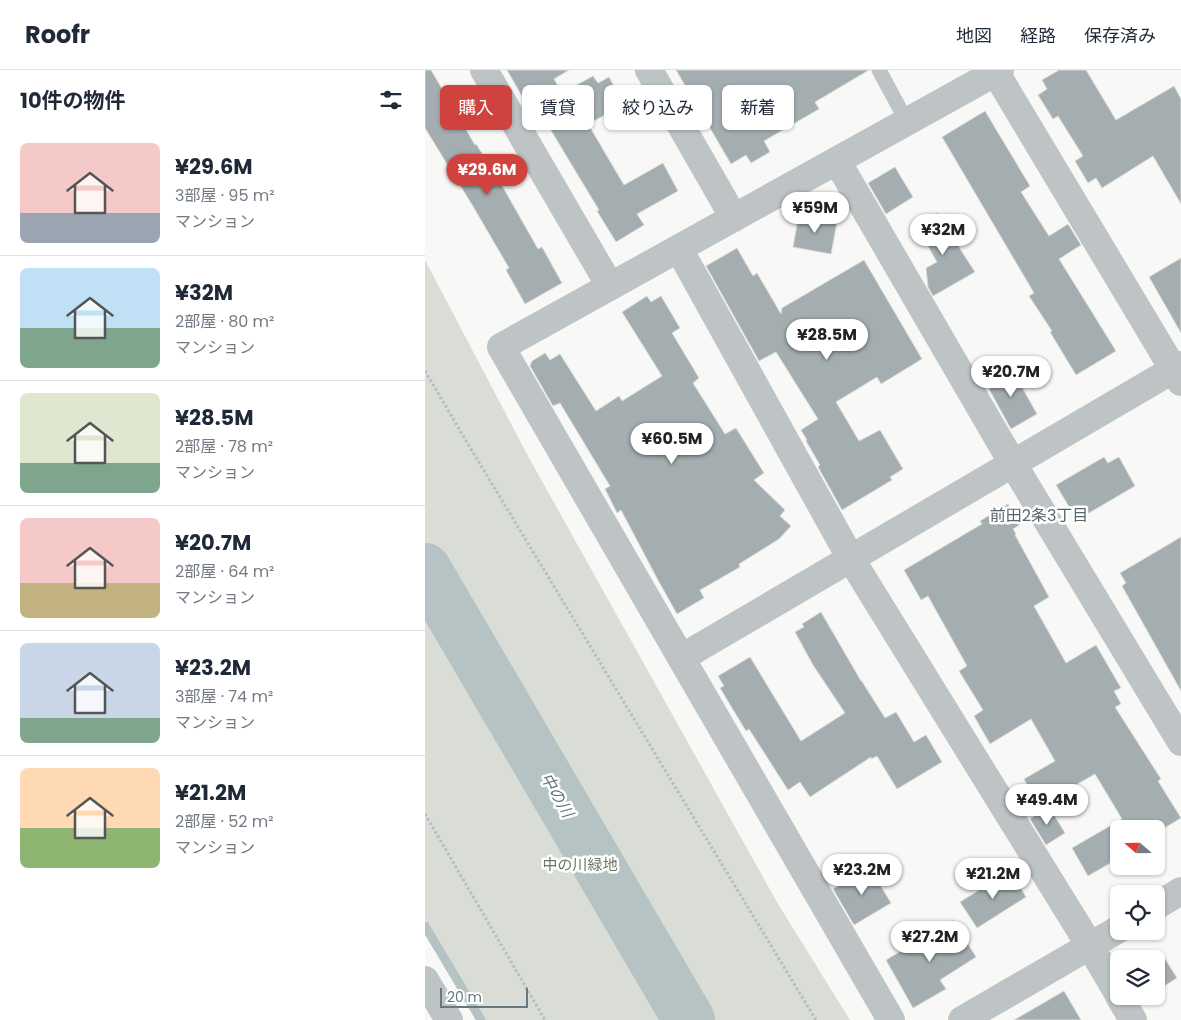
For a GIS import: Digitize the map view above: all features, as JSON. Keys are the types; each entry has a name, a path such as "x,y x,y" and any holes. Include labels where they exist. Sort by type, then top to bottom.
{"street":[{"path":"484,70 610,286"},
{"path":"649,70 734,218"},
{"path":"681,658 1013,464 1179,372 998,71 501,347 681,658 891,1020"},
{"path":"837,161 1013,464 1181,742"},
{"path":"679,249 851,559 1110,980"},
{"path":"1165,901 1181,891"},
{"path":"962,1020 1110,934"},
{"path":"425,980 446,1019"},
{"path":"1124,1005 1133,1020"}],"lane":[{"path":"879,70 907,122"}],"path":[{"path":"425,371 816,1020"},
{"path":"425,814 545,1020"}],"green space":[{"name":"中の川緑地","path":"425,260 528,456 778,904 850,1020 484,1020 425,920"}],"building":[{"path":"425,70 431,70 440,85 440,130 466,130 496,175 538,249 542,247 562,283 525,304 506,270 509,268 425,128"},
{"path":"507,70 569,70 554,79 557,85 522,85 522,96"},
{"path":"676,70 869,70 815,102 819,109 794,124 794,85 722,85 722,130 783,130 764,141 770,152 751,163 746,155 731,164 711,130 712,85 685,85"},
{"path":"1059,70 1086,70 1116,120 1174,86 1181,99 1181,204 1153,156 1102,188 1096,178 1088,183 1075,161 1083,156 1058,116 1053,119 1038,95 1047,89 1042,80"},
{"path":"593,76 598,83 609,77 613,85 604,85 604,116 594,121 594,85 577,85"},
{"path":"985,111 1030,186 1021,192 1049,236 1068,224 1081,245 1059,259 1116,351 1076,375 1050,332 1052,331 1029,296 1034,293 942,137"},
{"path":"551,130 592,130 624,185 663,163 678,191 637,214 644,225 616,242 597,211 599,210"},
{"path":"895,167 913,197 886,214 868,183"},
{"path":"937,213 975,272 933,296 928,287 926,268 937,262 916,225"},
{"path":"799,214 837,222 831,254 793,247"},
{"path":"737,248 753,276 757,273 781,314 782,308 864,260 922,359 881,384 877,377 836,402 859,441 880,430 903,469 890,477 892,480 842,510 818,467 820,465 801,430 818,419 776,352 759,361 706,266"},
{"path":"1181,258 1181,333 1149,277"},
{"path":"647,296 651,302 661,296 680,328 672,333 699,378 693,383 725,434 736,428 764,473 754,480 785,510 780,516 791,526 779,539 739,564 740,567 700,590 704,598 677,614 621,510 617,513 605,489 610,486 560,403 553,406 530,366 532,361 545,353 550,360 560,354 596,411 619,396 622,401 662,376 622,312"},
{"path":"1010,366 1037,414 1011,429 989,389 992,387 988,379"},
{"path":"1104,457 1108,463 1119,457 1135,486 1077,520 1056,485"},
{"path":"1008,504 1021,524 1013,529 1015,535 1049,597 1034,606 1066,663 1096,645 1121,688 1114,691 1121,704 1115,707 1161,779 1158,781 1181,818 1165,828 1165,820 1120,820 1122,819 1095,774 1039,806 1024,779 1055,761 1031,719 990,744 974,716 983,710 959,671 967,666 928,596 921,600 904,570 982,524 980,521"},
{"path":"1181,537 1181,691 1122,586 1126,583 1120,573"},
{"path":"821,612 885,718 896,712 914,742 926,735 942,762 897,789 877,756 871,759 871,757 810,797 800,782 788,790 749,729 746,731 720,688 724,686 718,676 750,657 801,741 845,713 813,665 795,632 804,627 802,624"},
{"path":"1049,807 1065,833 1046,845 1030,819"},
{"path":"1110,826 1110,863 1088,876 1072,848"},
{"path":"870,868 891,903 854,925 833,889"},
{"path":"1010,871 1026,897 977,928 960,902"},
{"path":"953,920 976,957 940,980 946,989 913,1008 886,960"},
{"path":"1165,959 1177,978 1165,985"},
{"path":"1064,991 1081,1020 1014,1020"}],"waterway":[{"name":"中の川","path":"425,569 689,1020"},
{"path":"425,926 481,1020"}],"district":[{"name":"前田2条3丁目","path":"1039,515"}]}
